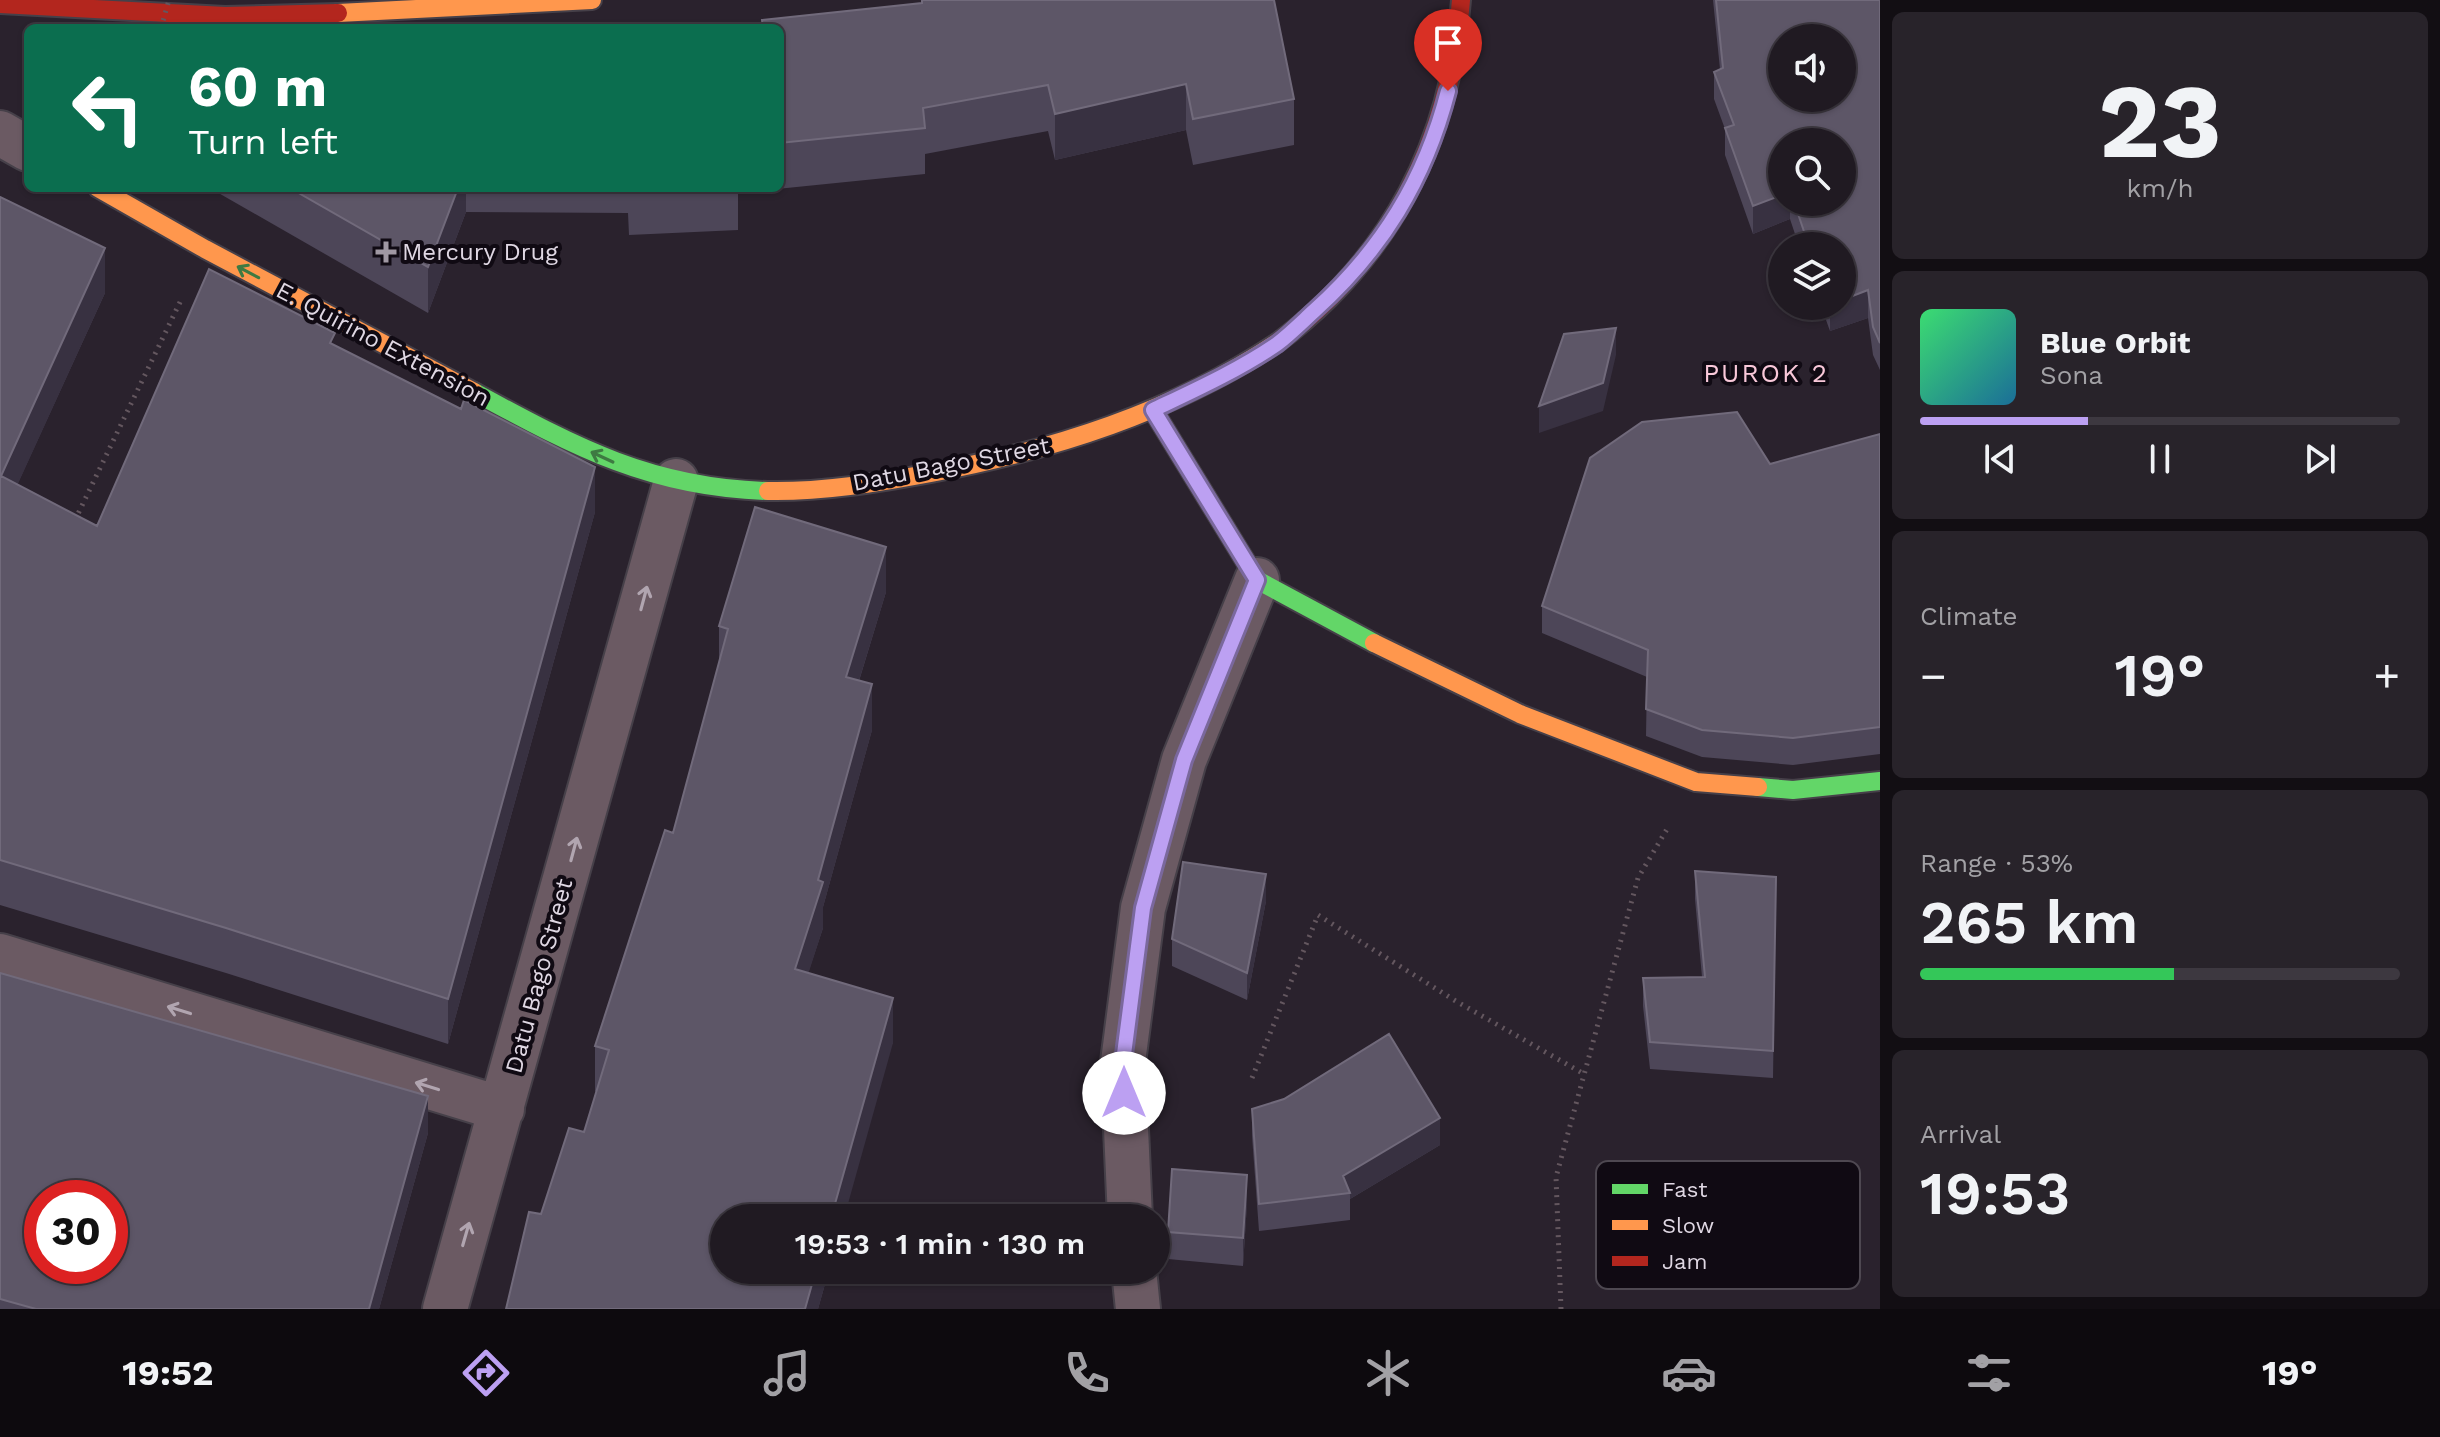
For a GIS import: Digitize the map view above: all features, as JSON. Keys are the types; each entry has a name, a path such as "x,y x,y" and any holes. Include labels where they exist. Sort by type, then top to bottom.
{"street":[{"path":"0,4 225,16 424,10 592,0"},
{"name":"Datu Bago Street","path":"445,1309 676,481 724,488 786,491 877,483 1040,449 1153,410 1278,343 1350,277 1378,244 1424,163 1442,116 1455,66 1461,0"},
{"path":"0,133 24,147"},
{"name":"E. Quirino Extension","path":"105,192 205,249 558,437 615,463 676,481"},
{"path":"1153,410 1257,580 1375,644 1520,714 1696,782 1793,790 1880,781"},
{"path":"1129,1204 1123,1062 1143,908 1184,760 1257,580"},
{"path":"0,956 502,1109"},
{"path":"1135,1284 1138,1309"}],"path":[{"path":"162,24 169,0"},
{"path":"68,534 205,249"},
{"path":"1561,1309 1556,1177 1638,878 1696,782"},
{"path":"1252,1078 1318,915 1454,1000 1584,1074"}],"building":[{"path":"922,0 1274,0 1294,99 1193,119 1186,84 1055,114 1048,85 923,108 925,128 784,143 784,24 762,24 762,20 922,3"},
{"path":"1716,0 1880,0 1880,343 1873,327 1868,290 1856,295 1856,232 1804,232 1799,216 1856,216 1856,128 1768,128 1768,200 1753,206 1725,128 1734,125 1714,72 1723,68"},
{"path":"297,192 456,192 428,267"},
{"path":"0,197 105,248 1,476 97,526 209,269 335,333 330,343 461,409 464,400 595,467 448,999 0,860"},
{"path":"1616,328 1603,383 1539,406 1564,334"},
{"path":"1737,412 1770,464 1880,434 1880,727 1793,738 1702,730 1646,709 1648,650 1542,606 1590,458 1642,422"},
{"path":"755,507 886,547 846,677 872,684 818,880 823,882 795,969 893,998 835,1204 710,1204 710,1284 812,1284 805,1309 506,1309 529,1212 541,1214 569,1128 584,1132 609,1050 595,1046 665,830 673,833 728,629 719,626"},
{"path":"1183,862 1266,874 1247,973 1172,939"},
{"path":"1695,871 1776,877 1773,1051 1650,1042 1643,978 1705,977"},
{"path":"0,973 428,1096 369,1309 36,1309 0,1299"},
{"path":"1389,1034 1440,1118 1343,1176 1350,1193 1259,1204 1252,1109 1284,1099"},
{"path":"1172,1169 1247,1175 1243,1238 1170,1232"}],"traffic: fast":[{"path":"474,392 580,446 649,473 686,482 768,491"},
{"path":"1153,410 1257,580 1374,643"},
{"path":"1758,787 1793,790 1880,781"}],"traffic: slow":[{"path":"338,13 592,0"},
{"path":"105,192 205,249 474,392"},
{"path":"768,491 829,488 890,480 977,464 1067,440 1196,389 1277,343"},
{"path":"1374,643 1520,714 1696,782 1758,787"}],"traffic: jam":[{"path":"1277,343 1317,310 1352,273 1383,234 1408,192 1428,148 1444,101 1455,51 1461,0"},
{"path":"0,4 225,16 338,13"}],"place":[{"name":"Mercury Drug","path":"386,252"}],"district":[{"name":"PUROK 2","path":"1766,373"}],"route":[{"path":"1124,1093 1123,1062 1143,908 1184,760 1257,580 1153,410 1278,343 1350,277 1378,244 1424,163 1448,91"}]}
